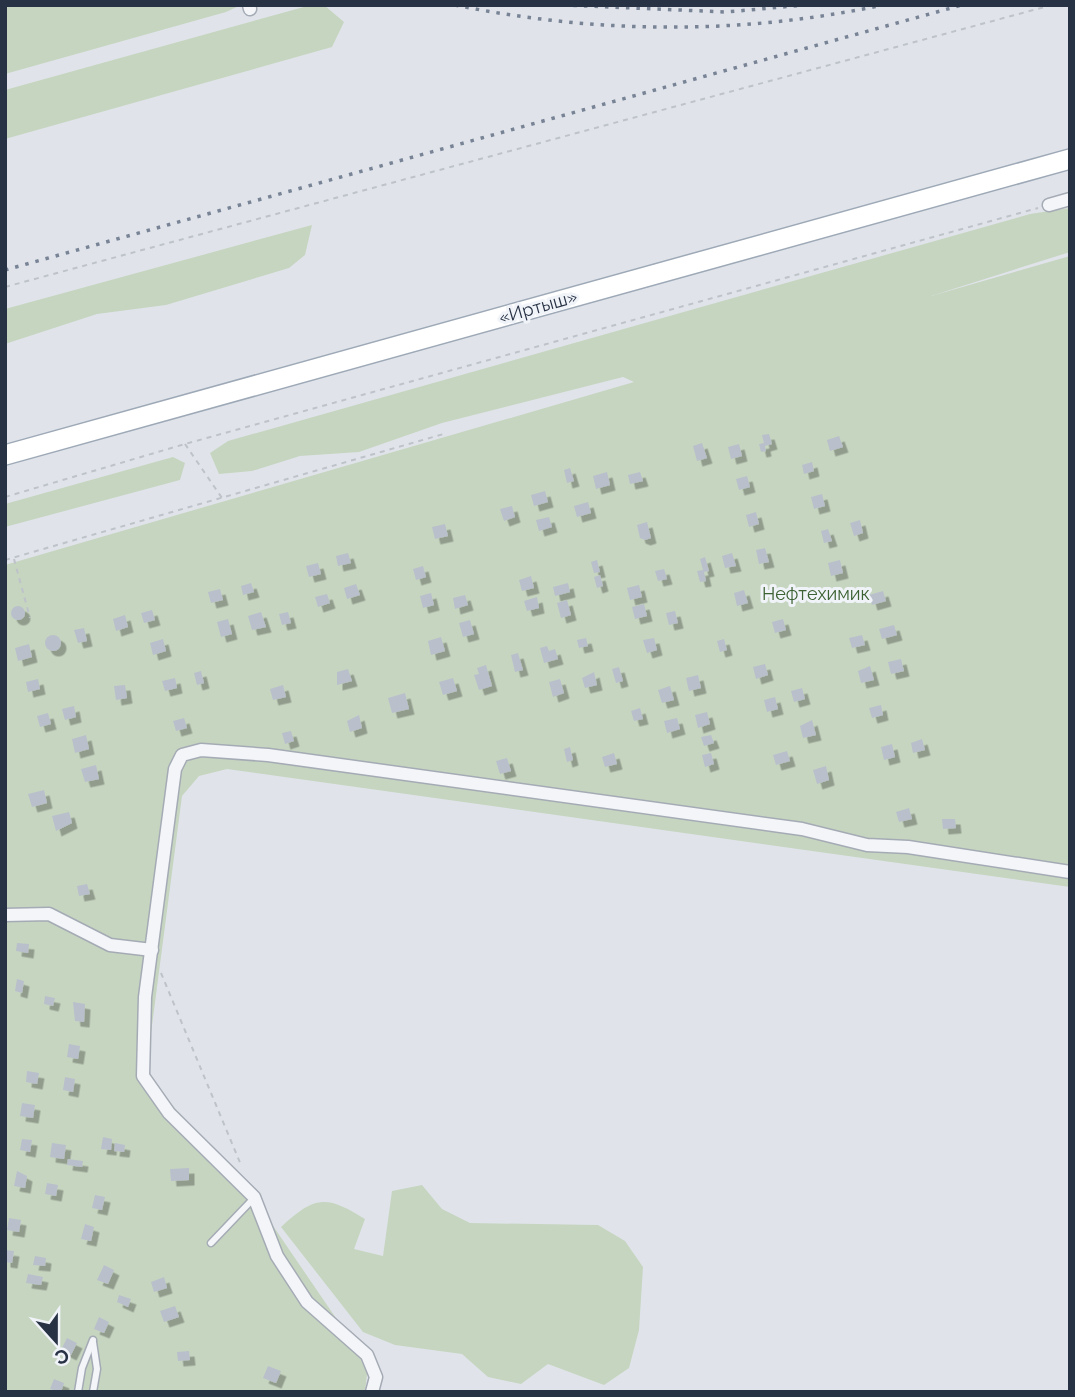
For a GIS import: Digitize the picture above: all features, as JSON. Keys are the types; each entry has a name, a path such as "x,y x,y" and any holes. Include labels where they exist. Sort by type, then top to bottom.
{"main road":[{"name":"«Иртыш»","path":"5,456 1070,159"}],"street":[{"path":"1049,205 1070,199"},
{"path":"372,1392 376,1377 367,1354 307,1302 277,1256 254,1197 169,1113 147,1085 141,1062 142,1039 175,769 182,755 201,750 268,755 802,829 867,845 918,849 1070,872"},
{"path":"5,915 49,914 110,945 152,950"}],"lane":[{"path":"211,1243 254,1197"},
{"path":"78,1392 82,1368 93,1340 97,1369 93,1392"}],"path":[{"path":"5,287 1052,5"},
{"path":"5,497 185,444 1049,205"},
{"path":"5,560 447,433"},
{"path":"185,444 222,498"},
{"path":"14,558 30,618"},
{"path":"152,950 244,1172"}],"green space":[{"path":"5,5 241,5 226,12 5,74"},
{"path":"311,5 324,5 344,22 332,47 5,139 5,90"},
{"name":"Нефтехимик","path":"1070,208 1070,252 931,296 1070,256 1070,887 227,769 199,776 182,796 148,1056 150,1073 158,1090 243,1182 368,1365 365,1392 5,1392 5,565 634,382 623,377 442,423 359,452 300,456 252,471 219,474 210,453 228,441 1030,214"},
{"path":"312,225 305,255 289,268 166,305 97,314 5,344 5,309"},
{"path":"173,457 185,463 180,480 5,527 5,504"},
{"path":"422,1185 442,1209 470,1223 598,1225 625,1241 643,1267 639,1330 629,1368 604,1385 548,1364 521,1384 488,1377 462,1354 395,1345 363,1332 281,1227 312,1204 331,1203 365,1219 354,1249 383,1256 392,1191"}],"building":[{"path":"769,434 772,444 765,446 766,451 761,452 759,444 764,443 762,435"},
{"path":"839,436 843,447 830,451 827,440"},
{"path":"702,443 707,458 697,461 693,446"},
{"path":"739,444 742,456 731,459 728,447"},
{"path":"812,462 814,471 804,474 802,465"},
{"path":"570,468 574,481 567,483 564,470"},
{"path":"607,472 610,485 596,489 593,476"},
{"path":"640,472 643,481 630,484 628,475"},
{"path":"747,476 750,487 739,490 736,479"},
{"path":"545,491 548,502 534,506 531,495"},
{"path":"822,494 825,506 814,509 811,497"},
{"path":"588,502 591,513 577,517 574,506"},
{"path":"512,506 515,517 504,521 500,509"},
{"path":"756,512 759,524 749,527 746,515"},
{"path":"549,517 552,527 539,531 536,520"},
{"path":"860,520 863,533 854,536 850,523"},
{"path":"647,522 651,538 645,540 640,538 637,525"},
{"path":"445,524 448,536 435,539 432,527"},
{"path":"828,529 832,541 824,543 821,531"},
{"path":"765,548 769,562 759,564 756,550"},
{"path":"348,553 351,563 338,566 336,556"},
{"path":"732,553 736,566 725,568 722,556"},
{"path":"705,557 709,571 704,572 706,581 700,582 697,571 703,570 700,559"},
{"path":"597,560 600,572 594,573 591,562"},
{"path":"840,560 843,573 831,576 828,563"},
{"path":"318,563 321,574 309,577 306,566"},
{"path":"423,566 426,577 416,580 413,569"},
{"path":"664,569 667,579 658,581 655,571"},
{"path":"600,575 603,586 597,588 594,577"},
{"path":"531,576 534,588 522,591 519,580"},
{"path":"251,583 254,592 243,595 241,586"},
{"path":"568,583 570,592 555,596 553,587"},
{"path":"356,584 360,595 347,599 344,588"},
{"path":"639,585 642,597 630,600 627,588"},
{"path":"220,589 223,600 211,603 208,592"},
{"path":"744,590 748,603 737,606 734,593"},
{"path":"883,591 886,601 872,605 869,595"},
{"path":"431,593 434,605 423,608 420,596"},
{"path":"327,594 330,603 318,607 315,597"},
{"path":"465,595 468,605 455,609 453,598"},
{"path":"537,597 539,608 527,611 524,601"},
{"path":"567,600 571,615 561,618 557,603"},
{"path":"644,604 647,616 635,619 632,607"},
{"path":"18,606 23,608 23,618 18,620 13,618 11,613 13,608"},
{"path":"152,610 155,620 144,623 141,613"},
{"path":"675,611 678,623 669,625 666,613"},
{"path":"261,612 266,627 252,630 248,616"},
{"path":"288,612 291,623 282,625 279,614"},
{"path":"125,615 128,627 116,631 113,619"},
{"path":"228,619 232,634 221,637 217,622"},
{"path":"783,619 786,630 775,633 772,622"},
{"path":"470,620 474,634 463,637 459,623"},
{"path":"894,625 897,635 882,639 879,629"},
{"path":"84,628 87,641 78,643 74,630"},
{"path":"53,635 61,643 53,651 45,643"},
{"path":"862,635 865,645 852,648 849,638"},
{"path":"441,637 445,651 431,655 428,641"},
{"path":"586,638 588,646 579,648 577,640"},
{"path":"654,638 657,650 647,653 643,640"},
{"path":"163,639 166,651 153,655 150,643"},
{"path":"724,639 727,650 720,652 717,641"},
{"path":"29,644 32,657 18,661 15,648"},
{"path":"547,646 549,651 555,649 558,659 544,663 540,648"},
{"path":"518,653 523,670 515,672 511,655"},
{"path":"901,659 904,671 891,674 888,662"},
{"path":"765,664 768,675 756,679 753,667"},
{"path":"486,665 492,686 479,690 474,675 479,674 477,668"},
{"path":"870,666 874,680 861,683 858,671"},
{"path":"619,667 623,681 616,683 612,669"},
{"path":"348,669 352,681 337,685 337,672"},
{"path":"201,671 204,683 197,685 194,673"},
{"path":"594,672 597,685 585,688 582,678"},
{"path":"698,675 701,688 689,691 686,678"},
{"path":"175,678 177,688 165,691 162,681"},
{"path":"453,678 457,691 443,695 439,682"},
{"path":"38,679 40,689 28,692 26,682"},
{"path":"560,679 564,693 553,697 549,682"},
{"path":"125,685 127,698 116,700 114,686"},
{"path":"283,685 286,697 273,700 270,689"},
{"path":"670,686 674,700 662,703 658,690"},
{"path":"802,688 805,699 794,702 791,691"},
{"path":"405,693 409,709 392,713 388,698"},
{"path":"775,697 778,709 767,712 764,700"},
{"path":"881,705 883,715 872,718 869,708"},
{"path":"74,706 76,717 65,720 62,709"},
{"path":"640,708 643,719 634,721 631,711"},
{"path":"707,712 710,724 698,728 695,715"},
{"path":"48,713 51,724 40,727 37,716"},
{"path":"359,715 362,728 350,732 347,721"},
{"path":"184,718 187,728 176,731 173,721"},
{"path":"677,718 680,729 667,733 664,721"},
{"path":"812,720 816,735 803,738 800,726"},
{"path":"291,731 294,741 285,744 282,733"},
{"path":"86,735 89,749 75,753 72,739"},
{"path":"711,735 714,743 704,746 701,737"},
{"path":"922,739 925,750 913,753 911,743"},
{"path":"892,744 895,757 884,760 881,747"},
{"path":"570,747 573,760 567,762 564,749"},
{"path":"787,751 790,761 776,765 773,755"},
{"path":"614,753 617,764 605,767 602,757"},
{"path":"711,753 714,764 705,767 702,755"},
{"path":"507,758 511,771 500,774 496,761"},
{"path":"96,765 99,779 85,782 81,769"},
{"path":"826,766 829,780 817,784 813,770"},
{"path":"44,790 47,803 32,807 28,794"},
{"path":"909,808 912,819 899,822 896,812"},
{"path":"69,812 72,823 56,831 52,816"},
{"path":"942,819 955,819 956,828 943,829"},
{"path":"87,884 90,894 79,896 77,886"},
{"path":"17,943 29,944 28,953 16,951"},
{"path":"17,979 24,981 22,993 15,991"},
{"path":"45,996 55,998 53,1006 44,1004"},
{"path":"73,1002 85,1004 84,1022 75,1021"},
{"path":"69,1044 80,1046 78,1059 67,1057"},
{"path":"27,1071 39,1073 37,1084 26,1082"},
{"path":"65,1077 75,1079 73,1092 63,1090"},
{"path":"22,1103 35,1105 33,1118 20,1116"},
{"path":"103,1137 112,1139 111,1150 101,1149"},
{"path":"22,1139 32,1140 30,1152 20,1150"},
{"path":"52,1143 66,1145 64,1159 50,1157"},
{"path":"115,1143 125,1145 124,1152 114,1151"},
{"path":"68,1159 83,1161 82,1167 67,1165"},
{"path":"189,1168 189,1180 171,1181 170,1169"},
{"path":"17,1171 27,1176 25,1188 14,1186"},
{"path":"47,1183 58,1185 56,1196 45,1194"},
{"path":"95,1195 105,1197 102,1210 92,1208"},
{"path":"9,1218 21,1220 19,1232 7,1230"},
{"path":"85,1224 94,1227 91,1241 81,1239"},
{"path":"5,1250 14,1251 12,1263 5,1262"},
{"path":"35,1256 46,1258 45,1266 33,1265"},
{"path":"104,1265 114,1270 108,1284 97,1280"},
{"path":"28,1274 43,1277 41,1285 26,1283"},
{"path":"164,1277 167,1288 154,1292 151,1282"},
{"path":"119,1295 131,1299 128,1307 117,1302"},
{"path":"175,1306 179,1317 164,1322 160,1311"},
{"path":"99,1317 109,1322 104,1333 94,1329"},
{"path":"67,1338 77,1343 71,1355 61,1350"},
{"path":"189,1351 190,1360 178,1361 177,1352"},
{"path":"268,1366 281,1371 276,1383 263,1378"},
{"path":"54,1379 64,1383 61,1392 50,1389"}],"railway":[{"path":"455,5 562,21 669,27 776,22 883,5"},
{"path":"563,5 726,12 805,5"},
{"path":"5,270 962,5"}]}
